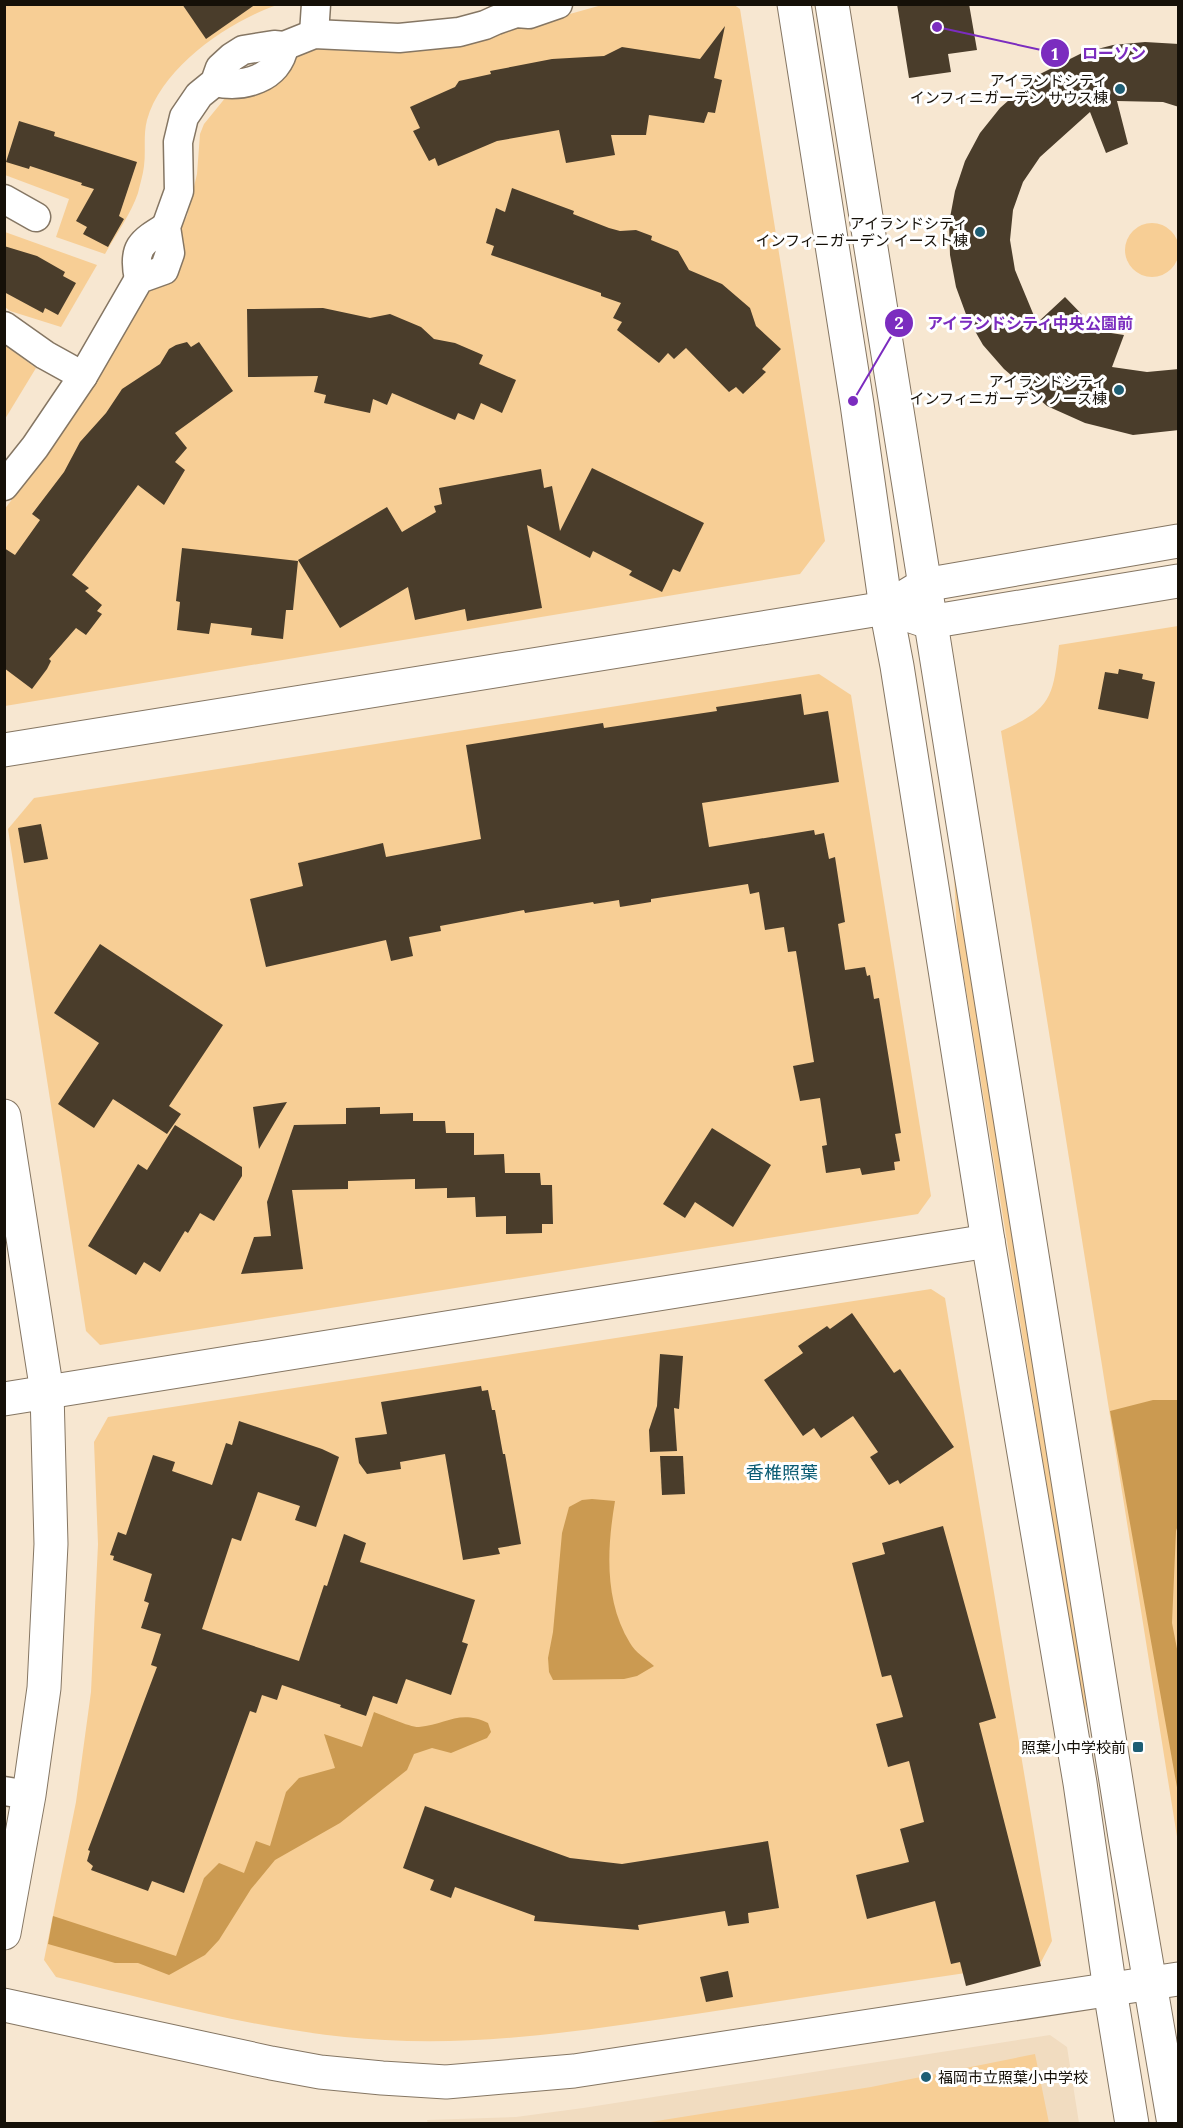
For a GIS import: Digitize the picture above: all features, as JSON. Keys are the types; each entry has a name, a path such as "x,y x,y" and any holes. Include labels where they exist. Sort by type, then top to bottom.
{"street":[{"path":"314,34 316,4"},
{"path":"4,486 35,447 82,376 139,279 164,270 170,254 166,227 179,191 178,142 184,117 199,95 215,82 220,68 243,51 274,45 284,46 314,34 399,38 459,32 485,26 516,13 529,14 558,4"},
{"path":"794,4 857,404 886,608 988,1241 1080,1783 1132,2124"},
{"path":"832,4 929,621 1029,1226 1164,1981 1174,2124"},
{"path":"4,199 36,217"},
{"path":"4,326 45,356 82,376"},
{"path":"4,750 886,608 924,585 1179,541"},
{"path":"886,608 929,621 1179,581"},
{"path":"4,1116 47,1392 51,1555 44,1688 17,1793 4,1934"},
{"path":"4,1399 988,1241"},
{"path":"4,2005 271,2063 361,2076 446,2082 574,2072 1164,1981"}],"shaded area":[{"path":"733,4 740,9 825,541 800,574 5,706 4,510 44,457 179,231 187,216 197,174 200,134 204,124 226,97 281,61 317,48 495,35 602,5"},
{"path":"4,5 277,5 218,35 199,49 167,82 147,120 144,166 138,193 105,254 56,237 69,199 5,175"},
{"path":"1152,223 1162,225 1171,231 1177,240 1179,250 1177,260 1171,269 1162,275 1152,277 1142,275 1133,269 1127,260 1125,250 1127,240 1133,231 1142,225"},
{"path":"5,232 97,265 61,327 10,311 5,307"},
{"path":"5,345 36,368 5,419"},
{"path":"1178,626 1178,1843 1001,731 1031,716 1047,699 1055,677 1059,645"},
{"path":"819,674 851,695 931,1196 918,1214 100,1345 86,1331 8,829 34,798"},
{"path":"953,854 1087,1658 1086,1727 957,934"},
{"path":"931,1289 945,1298 1052,1941 1041,1962 588,2029 507,2038 426,2041 344,2037 261,2025 56,1977 44,1960 76,1802 91,1692 98,1544 94,1442 108,1417"},
{"path":"1153,1400 1178,1400 1178,1525 1172,1623 1178,1654 1178,1793 1110,1411"},
{"path":"582,1500 615,1501 609,1556 616,1610 632,1646 654,1666 637,1676 624,1679 553,1680 549,1672 548,1658 553,1632 562,1533 569,1507"},
{"path":"374,1712 415,1727 469,1717 488,1723 491,1732 487,1738 451,1753 432,1748 414,1754 407,1770 340,1823 275,1860 251,1889 219,1940 205,1955 169,1975 138,1963 115,1963 48,1944 53,1916 176,1956 204,1878 219,1863 244,1873 256,1841 270,1846 286,1792 299,1778 335,1768 324,1734 362,1747"},
{"name":"福岡市立照葉小中学校","path":"1050,2035 1067,2047 1079,2123 428,2124 427,2120 516,2117 583,2108"},
{"path":"1035,2054 1049,2123 644,2123 871,2087"}],"building":[{"path":"182,4 256,4 206,39"},
{"path":"897,4 969,4 977,50 948,54 951,72 909,78"},
{"path":"725,26 714,78 722,80 715,113 708,112 704,123 649,115 646,135 611,135 615,155 566,163 559,130 497,141 438,166 435,158 429,161 413,131 420,128 410,107 455,87 459,81 491,74 490,71 552,59 604,56 622,47 700,59"},
{"path":"1145,42 1179,44 1179,107 1163,102 1117,101 1128,144 1106,153 1090,112 1040,157 1023,182 1013,210 1010,240 1015,270 1037,323 1065,297 1098,331 1124,335 1112,367 1147,372 1179,369 1179,430 1133,435 1085,423 1047,406 1004,369 983,345 967,317 956,287 950,255 949,223 955,191 965,161 980,133 1000,108 1036,76 1082,53 1113,45"},
{"path":"19,121 55,132 54,136 137,162 119,216 124,219 108,247 83,234 87,227 76,221 94,189 30,166 29,169 6,162"},
{"path":"512,188 574,211 573,214 609,228 620,231 636,230 652,236 651,240 678,251 689,270 722,284 750,308 756,326 781,349 762,369 766,372 743,394 736,387 729,392 686,348 674,359 668,353 659,363 617,330 622,322 613,318 621,303 601,296 601,293 491,255 494,246 486,243 496,208 505,212"},
{"path":"4,246 37,256 65,272 63,276 76,283 58,315 45,308 43,313 4,292"},
{"path":"323,308 370,318 390,314 421,327 434,339 455,343 483,355 479,364 516,380 502,413 481,403 474,420 458,413 455,420 392,393 387,405 373,399 370,413 324,403 326,395 314,392 318,376 248,377 247,309"},
{"path":"187,342 191,347 199,342 233,391 175,433 187,448 175,462 185,470 164,505 138,485 72,575 89,588 85,591 102,605 97,611 102,614 86,635 76,628 49,659 51,661 47,669 32,689 4,668 4,548 15,555 40,520 32,514 64,472 80,442 106,413 122,389 160,364 169,349"},
{"path":"592,468 704,523 680,572 673,569 662,592 629,575 632,571 593,551 590,558 527,525 542,608 467,621 465,609 415,620 408,587 340,628 298,560 387,507 402,532 436,512 434,506 442,504 439,488 541,469 544,488 552,486 560,531"},
{"path":"182,548 298,561 293,610 286,610 283,639 251,635 252,628 211,623 209,634 177,630 180,602 176,601"},
{"path":"1119,669 1143,674 1142,679 1155,682 1148,719 1098,709 1105,672 1118,674"},
{"path":"801,694 804,715 828,711 839,782 702,803 709,847 814,830 815,835 824,833 829,859 835,857 845,922 838,924 845,970 865,967 867,976 870,975 874,999 879,998 901,1133 895,1134 900,1161 894,1162 895,1170 862,1175 860,1168 826,1173 822,1146 827,1145 820,1098 800,1101 793,1066 814,1062 796,951 788,952 784,927 765,930 759,892 750,894 748,884 651,899 651,902 620,907 619,900 594,904 593,902 525,913 524,910 440,926 441,931 409,937 413,956 391,961 386,940 266,967 250,899 303,886 298,863 383,843 386,857 481,839 466,745 603,723 604,728 717,711 716,707"},
{"path":"41,824 48,859 24,863 18,828"},
{"path":"100,944 223,1025 169,1106 181,1114 167,1134 113,1099 94,1128 58,1104 99,1043 54,1013"},
{"path":"287,1102 275,1122 259,1149 253,1107"},
{"path":"380,1107 380,1114 413,1113 413,1121 445,1121 446,1133 474,1133 474,1155 504,1154 505,1173 540,1173 541,1185 552,1185 553,1224 542,1224 542,1233 506,1234 506,1216 476,1217 475,1197 447,1198 447,1188 415,1189 415,1179 348,1181 348,1189 292,1190 303,1269 241,1274 254,1237 271,1236 267,1202 294,1125 346,1124 346,1108"},
{"path":"175,1125 242,1167 242,1176 214,1221 200,1213 188,1233 185,1231 160,1272 144,1262 136,1275 88,1246 138,1164 147,1170"},
{"path":"712,1128 771,1165 733,1227 695,1202 685,1218 663,1204"},
{"path":"852,1313 894,1373 900,1369 954,1447 900,1484 898,1480 889,1485 870,1457 878,1452 853,1416 821,1438 814,1428 803,1436 764,1380 803,1353 798,1346 827,1326 830,1329"},
{"path":"660,1354 683,1356 679,1409 674,1408 677,1451 650,1452 649,1430 657,1406"},
{"path":"481,1386 482,1391 488,1390 492,1410 495,1410 521,1544 498,1548 500,1554 463,1560 445,1454 400,1462 401,1469 367,1474 359,1463 355,1438 387,1434 381,1402"},
{"path":"239,1421 339,1457 316,1527 295,1520 300,1506 258,1492 241,1541 232,1538 202,1629 299,1661 324,1585 327,1586 344,1534 366,1543 360,1562 475,1600 462,1642 468,1644 451,1695 406,1679 397,1704 373,1696 366,1716 282,1685 277,1700 262,1695 256,1713 250,1711 184,1893 152,1881 148,1891 91,1870 93,1866 87,1861 90,1851 88,1850 157,1667 151,1665 161,1634 141,1628 149,1603 144,1601 152,1574 113,1560 114,1556 110,1555 118,1532 126,1535 153,1455 175,1462 172,1471 212,1485 226,1443 232,1445"},
{"path":"660,1456 683,1456 685,1494 662,1495"},
{"path":"943,1526 996,1718 979,1723 1041,1966 966,1986 960,1962 951,1964 935,1901 867,1919 856,1875 909,1862 900,1829 924,1822 909,1761 888,1767 876,1724 903,1717 891,1675 882,1677 852,1563 885,1554 882,1543"},
{"path":"425,1806 570,1858 622,1864 768,1841 779,1908 748,1913 749,1923 728,1926 725,1911 638,1925 639,1930 534,1921 535,1916 455,1887 451,1898 430,1890 434,1880 403,1868"},
{"path":"728,1971 733,1997 706,2002 700,1977"}],"place":[{"name":"ローソン","path":"937,27"},
{"name":"アイランドシティ インフィニガーデン サウス棟","path":"1120,89"},
{"name":"アイランドシティ インフィニガーデン イースト棟","path":"980,232"},
{"name":"アイランドシティ インフィニガーデン ノース棟","path":"1119,390"},
{"name":"アイランドシティ中央公園前","path":"853,401"},
{"name":"照葉小中学校前","path":"1138,1747"},
{"name":"福岡市立照葉小中学校","path":"926,2077"}],"district":[{"name":"香椎照葉","path":"782,1472"}]}
